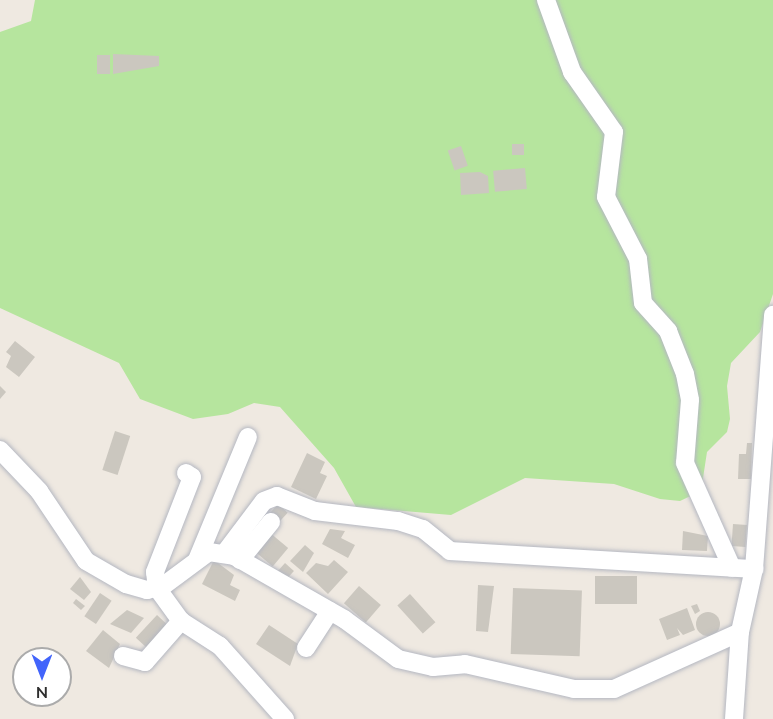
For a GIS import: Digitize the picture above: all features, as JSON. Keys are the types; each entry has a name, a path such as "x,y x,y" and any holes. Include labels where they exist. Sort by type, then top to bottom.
{"street":[{"path":"546,0 573,72 614,132 606,197 638,260 643,303 668,331 685,374 690,400 685,463 732,568"},
{"path":"734,719 740,632 754,569 773,315"},
{"path":"196,560 248,437"},
{"path":"0,450 39,491 86,561 126,584 157,588 209,552 232,557 330,611 398,659 433,667 465,664 573,690 614,690 740,632"},
{"path":"186,473 192,477 155,572 157,588 182,621 220,646 285,719"},
{"path":"232,557 264,501 277,496 315,511 398,521 423,529 450,551 754,569"},
{"path":"232,557 270,522"},
{"path":"306,648 330,611"},
{"path":"123,656 145,662 182,621"}],"green space":[{"path":"35,0 773,0 773,294 760,332 731,363 727,386 730,419 727,432 707,452 701,491 680,501 660,499 614,484 525,478 451,515 356,507 334,468 280,407 254,403 228,414 193,419 140,399 119,363 0,308 0,32 31,21"}],"building":[{"path":"113,54 159,56 159,66 113,74"},
{"path":"97,55 110,55 110,74 97,74"},
{"path":"512,144 524,144 524,155 512,155"},
{"path":"461,146 468,166 455,170 448,151"},
{"path":"525,168 527,189 495,192 493,171"},
{"path":"480,172 488,176 489,193 461,195 460,173"},
{"path":"15,341 35,357 19,377 6,367 11,356 6,352"},
{"path":"0,386 6,392 0,399"},
{"path":"115,431 130,436 118,475 102,470"},
{"path":"747,443 752,443 751,479 738,479 739,454 746,454"},
{"path":"307,453 325,462 320,473 327,476 316,499 291,487"},
{"path":"278,504 288,513 280,522 270,513"},
{"path":"733,524 747,525 745,547 731,546"},
{"path":"330,529 345,531 341,538 355,545 348,558 322,544"},
{"path":"683,531 708,536 707,551 682,550"},
{"path":"269,532 288,548 273,566 254,550"},
{"path":"305,545 314,553 303,572 290,561"},
{"path":"214,560 234,575 230,585 240,590 235,601 202,584"},
{"path":"334,560 348,572 328,594 306,573 316,563 328,566"},
{"path":"285,563 294,571 287,578 278,570"},
{"path":"595,576 637,576 637,604 595,604"},
{"path":"80,577 91,592 84,600 70,589"},
{"path":"478,585 494,586 488,632 476,631"},
{"path":"359,586 381,605 366,622 344,603"},
{"path":"513,588 582,590 580,656 511,654"},
{"path":"100,593 112,601 96,624 84,616"},
{"path":"410,594 435,622 423,634 397,605"},
{"path":"76,599 85,606 81,610 73,603"},
{"path":"697,604 700,611 695,614 691,606"},
{"path":"687,608 695,630 683,635 677,628 680,635 667,640 659,619"},
{"path":"127,610 144,618 131,633 110,624"},
{"path":"708,612 716,616 720,624 716,632 708,636 700,632 696,624 700,616"},
{"path":"157,615 169,626 148,649 136,638"},
{"path":"269,625 298,644 290,666 256,644"},
{"path":"103,630 120,644 109,668 86,651"}]}
